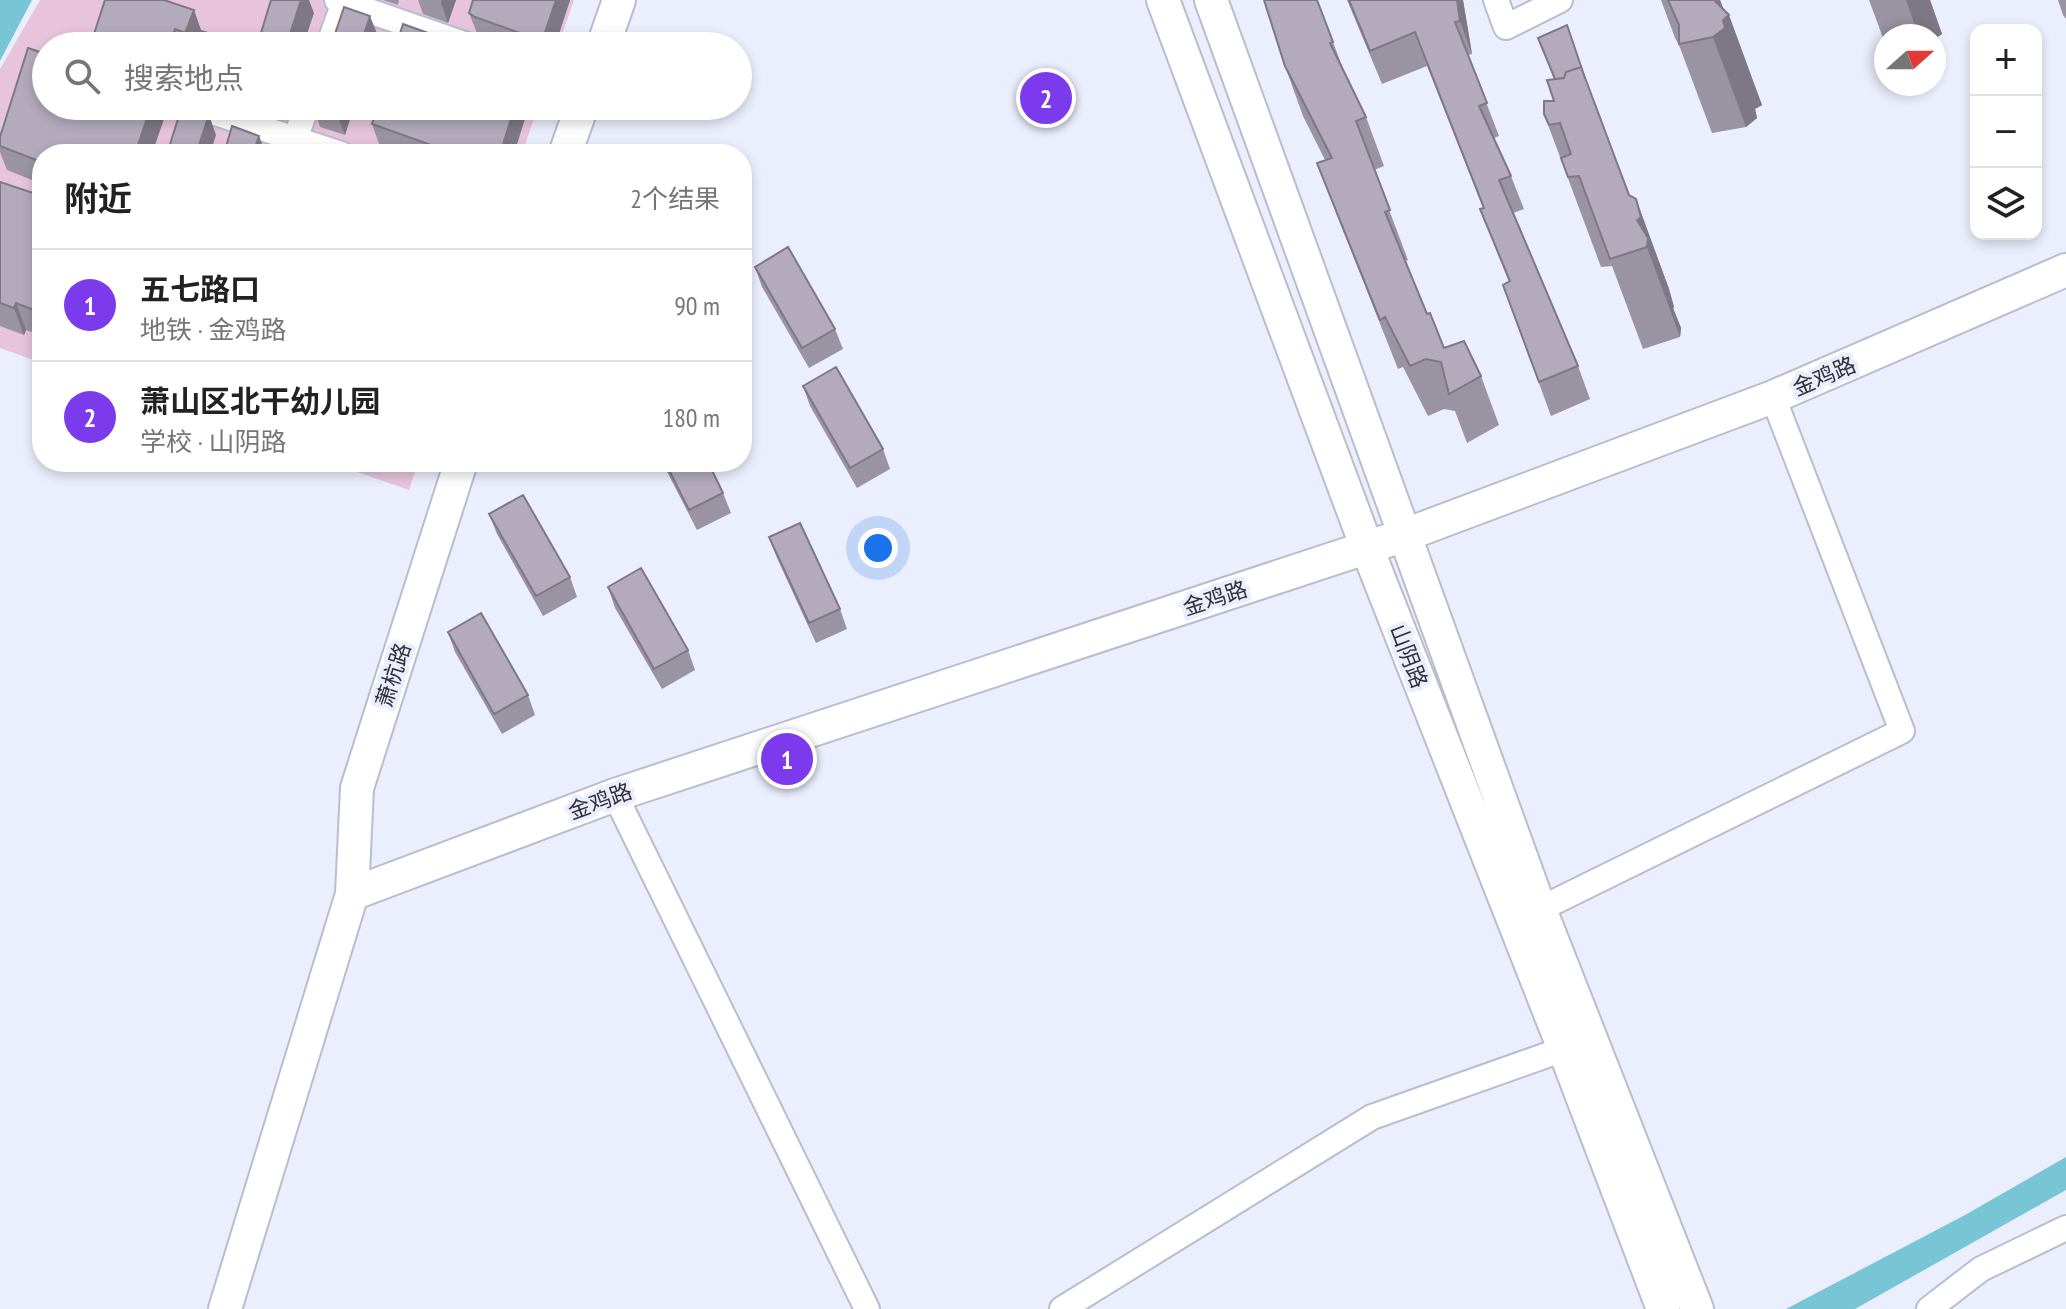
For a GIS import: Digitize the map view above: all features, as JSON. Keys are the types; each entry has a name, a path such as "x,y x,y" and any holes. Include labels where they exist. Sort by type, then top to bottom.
{"main road":[{"path":"608,32 619,0"},
{"name":"山阴路","path":"1163,0 1367,548 1564,1049 1679,1306"},
{"name":"山阴路","path":"1211,0 1540,909 1679,1306"},
{"path":"569,144 577,120"},
{"name":"金鸡路","path":"352,894 615,795 1405,535 1773,397 2066,270"},
{"name":"萧杭路","path":"225,1309 352,894 357,788 458,472"},
{"path":"204,1309 317,944 352,894"}],"street":[{"path":"1496,0 1506,27 1560,0"},
{"path":"332,32 342,1 430,32"},
{"path":"229,120 288,144"},
{"path":"294,144 302,120"},
{"path":"1540,909 1902,731 1773,397"},
{"path":"615,795 867,1309"},
{"path":"1062,1309 1372,1117 1564,1049"},
{"path":"1929,1309 1981,1269 2066,1228"}],"shaded area":[{"path":"40,0 574,0 563,32 32,32 32,120 533,120 525,144 32,144 32,359 0,348 0,69"},
{"path":"357,472 415,472 409,490"}],"water":[{"path":"0,0 32,0 0,61"},
{"path":"2066,1157 2066,1190 1855,1309 1786,1309 1965,1215"}],"building":[{"path":"105,0 164,0 194,10 185,32 175,29 174,32 95,32"},
{"path":"271,0 301,0 291,32 261,32"},
{"path":"473,0 556,0 545,32 517,32 469,13"},
{"path":"1264,0 1317,0 1333,42 1330,43 1366,117 1356,121 1390,210 1385,212 1427,314 1430,313 1444,348 1464,341 1481,376 1449,394 1441,362 1426,359 1410,366 1385,317 1380,320 1317,163 1332,158 1285,66"},
{"path":"1349,0 1457,0 1460,21 1455,22 1487,103 1479,106 1511,176 1499,180 1578,366 1539,382 1503,285 1510,281 1415,32 1370,51"},
{"path":"1668,0 1715,0 1729,15 1723,20 1725,28 1713,37 1679,44 1679,25"},
{"path":"344,7 370,16 365,32 336,32"},
{"path":"403,24 425,32 400,32"},
{"path":"1567,25 1585,78 1581,67 1566,72 1564,78 1555,79 1538,38"},
{"path":"28,48 32,49 32,120 146,120 138,144 32,144 32,158 0,146 0,137"},
{"path":"1581,67 1629,195 1636,199 1641,217 1637,220 1648,238 1647,247 1610,259 1579,176 1568,177 1561,158 1571,154 1560,123 1549,125 1544,114 1544,101 1554,101 1547,80 1564,78 1566,72"},
{"path":"178,120 207,120 199,144 170,144"},
{"path":"373,120 511,120 503,144 428,144 372,124"},
{"path":"232,126 259,136 256,144 227,144"},
{"path":"0,182 32,193 32,309 16,303 14,308 0,303"},
{"path":"788,247 835,329 802,348 755,267"},
{"path":"836,367 883,449 850,468 803,386"},
{"path":"670,472 713,472 723,493 689,510"},
{"path":"523,495 570,577 536,596 489,514"},
{"path":"800,523 840,609 809,623 769,537"},
{"path":"641,568 688,650 654,669 608,587"},
{"path":"481,613 528,695 494,714 448,632"}],"place":[{"name":"萧山区北干幼儿园","path":"1046,98"},
{"name":"五七路口","path":"787,759"}]}
